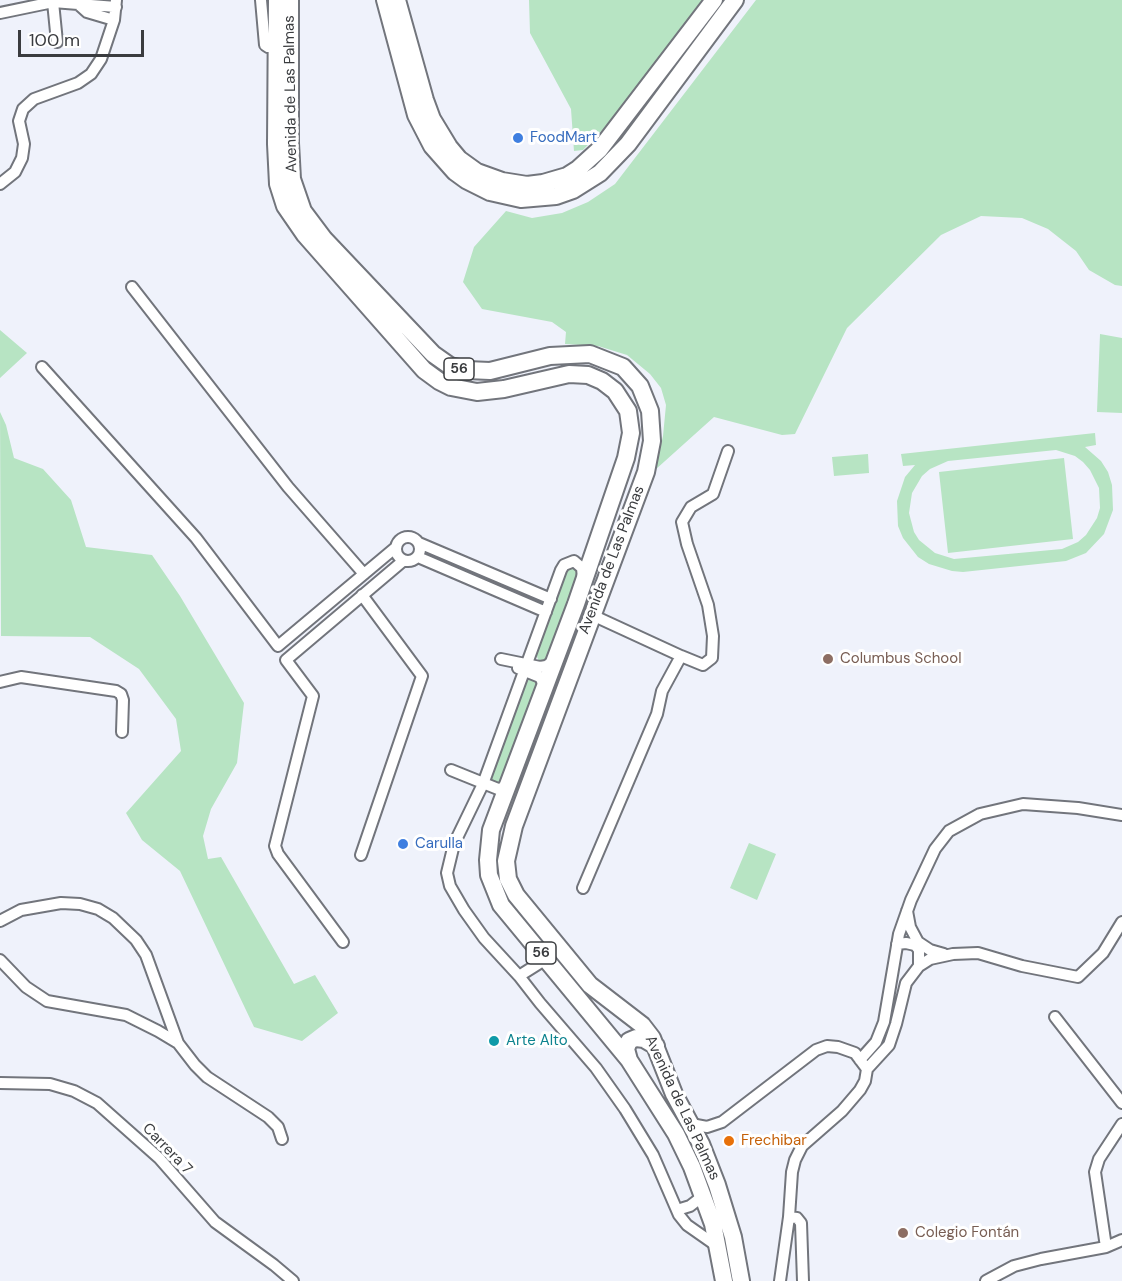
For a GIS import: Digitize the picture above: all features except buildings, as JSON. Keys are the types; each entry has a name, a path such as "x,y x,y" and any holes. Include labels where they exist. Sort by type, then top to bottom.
{"main road":[{"name":"Avenida de Las Palmas","path":"277,0 276,166 278,184 285,206 304,235 428,374 451,387 477,392 504,389 569,374 588,375 609,386 624,404 630,422 629,445 555,661 491,830 489,875 501,905 629,1060 676,1134 703,1196 724,1281"},
{"name":"Avenida de Las Palmas","path":"290,0 292,179 303,211 324,239 433,354 450,366 467,370 490,371 550,356 590,354 623,367 639,386 651,418 651,452 646,472 514,826 506,861 508,879 516,895 590,986 642,1025 656,1046 674,1094 704,1151 725,1206 741,1281"},
{"path":"385,0 416,115 432,146 455,172 466,180 490,192 521,199 556,196 573,190 600,173 628,144 735,0"},
{"path":"397,0 425,100 432,119 449,147 459,159 477,172 502,181 527,185 567,176 600,149 714,0"},
{"path":"629,1060 626,1049 629,1041 636,1038 644,1039 656,1046"}],"street":[{"path":"261,0 265,45 276,47"},
{"path":"53,2 57,42"},
{"path":"0,13 53,2 116,4 114,20 101,59 91,74 78,84 34,99 23,109 19,121 24,144 22,158 15,172 0,184"},
{"path":"77,3 87,12 114,20"},
{"path":"132,287 288,487 364,574"},
{"path":"42,367 196,538 278,646 395,548 405,537 413,538 418,543 550,599"},
{"path":"592,615 703,664 712,658 713,636 708,605 687,544 682,522 691,507 713,494 728,451"},
{"path":"343,942 278,854 275,846 313,696 286,660 404,561 413,561 418,557 420,550 418,543"},
{"path":"395,548 396,554 404,561"},
{"path":"418,557 546,612"},
{"path":"581,588 582,568 574,561 569,562 561,570 483,784 454,844 447,873 450,886 484,938 596,1068 625,1109 653,1155 677,1210 687,1225 717,1246"},
{"path":"361,855 423,676 362,596"},
{"path":"583,888 657,714 662,691 681,656"},
{"path":"500,661 525,667 546,666 555,661"},
{"path":"525,667 540,677 545,687"},
{"path":"0,682 21,677 116,691 121,694 123,700 122,732"},
{"path":"451,770 498,789 503,788 510,779"},
{"path":"780,1281 789,1217 792,1172 802,1146 853,1100 865,1081 864,1065 884,1022 897,944 907,911 935,849 950,831 964,821 980,814 1023,804 1078,808 1120,817"},
{"path":"0,921 21,910 61,903 80,904 98,909 119,923 136,940 146,955 178,1044 207,1077 268,1117 278,1128 282,1139"},
{"path":"907,911 910,927 918,942 939,954 978,953 1022,966 1078,977 1103,953 1122,922"},
{"path":"897,944 915,945 919,950 919,966"},
{"path":"864,1065 889,1045 906,982 919,966 930,959 953,954"},
{"path":"519,976 546,959"},
{"path":"0,960 26,987 47,1001 126,1015 141,1021 178,1044"},
{"path":"141,1021 154,1021 159,1016 162,1002"},
{"path":"1055,1017 1122,1103"},
{"path":"691,1124 707,1127 722,1122 816,1050 827,1046 855,1053 864,1065"},
{"name":"Carrera 7","path":"0,1083 50,1084 74,1091 97,1103 159,1158 215,1222 274,1264 293,1281"},
{"path":"1106,1247 1095,1173 1099,1159 1122,1125"},
{"path":"677,1210 690,1206 703,1196"},
{"path":"789,1217 797,1218 801,1223 803,1281"},
{"path":"986,1281 1014,1266 1106,1247 1122,1239"}],"green space":[{"path":"529,0 702,0 610,122 583,150 574,151 571,109 530,33"},
{"path":"756,0 1122,0 1122,286 1115,285 1089,270 1076,251 1048,229 1022,218 981,216 941,235 847,328 795,434 782,435 714,417 655,470 663,436 666,405 661,388 650,374 627,355 598,346 565,344 566,332 552,322 482,309 463,282 474,247 506,211 532,218 562,213 588,202 615,184"},
{"path":"0,330 27,353 0,378"},
{"path":"1100,334 1122,338 1122,413 1097,412"},
{"path":"0,412 6,425 14,458 43,469 71,500 86,547 152,555 180,596 244,703 237,763 211,809 203,836 208,859 221,857 294,984 315,975 338,1013 302,1041 254,1027 180,871 142,840 126,813 181,751 176,719 139,669 90,637 1,636"},
{"path":"1095,433 1096,445 1085,447 1101,461 1108,472 1112,485 1113,510 1104,534 1086,553 1066,561 963,572 952,571 929,564 918,557 903,538 898,526 897,501 905,477 915,465 903,466 901,454","holes":["1056,450 1075,456 1090,470 1099,488 1100,508 1097,518 1086,535 1078,542 1062,549 954,559 935,553 919,540 914,532 909,513 912,493 922,476 930,469 948,461"]},
{"path":"868,454 869,473 834,476 832,457"},
{"path":"1064,458 1073,539 948,553 939,472"},
{"path":"572,564 579,571 551,657 544,663 539,662 536,654 566,569"},
{"path":"530,678 539,682 502,781 497,783 490,780 490,774"},
{"path":"749,843 776,854 757,900 730,888"}],"place":[{"name":"FoodMart","path":"518,138"},
{"name":"Columbus School","path":"828,659"},
{"name":"Carulla","path":"403,844"},
{"name":"Arte Alto","path":"494,1041"},
{"name":"Frechibar","path":"729,1141"},
{"name":"Colegio Fontán","path":"903,1233"}]}
